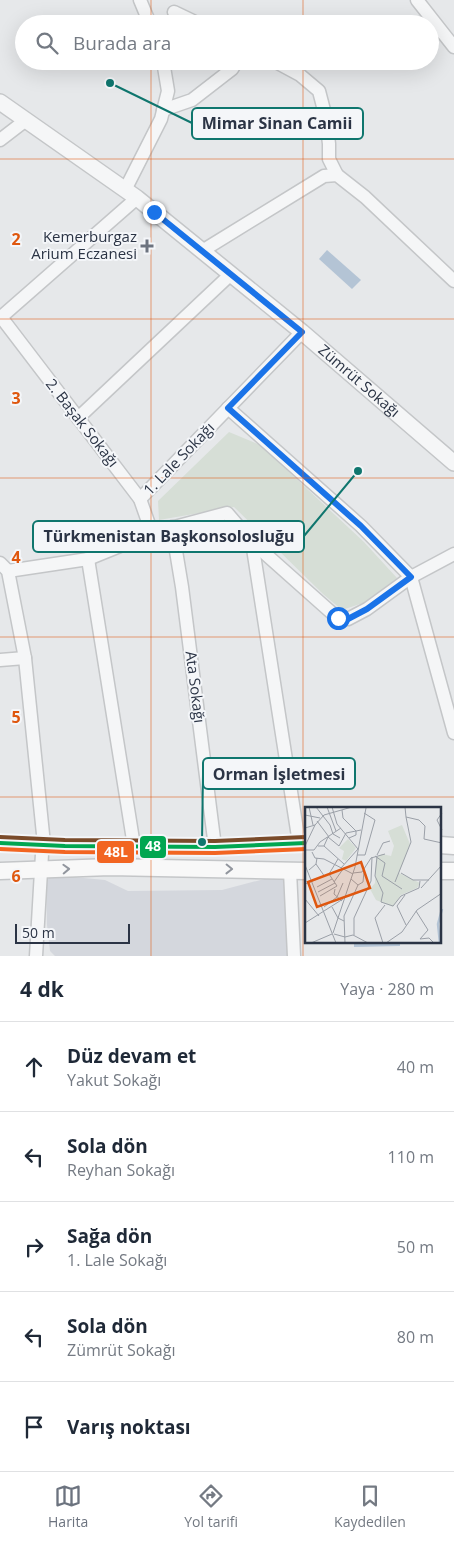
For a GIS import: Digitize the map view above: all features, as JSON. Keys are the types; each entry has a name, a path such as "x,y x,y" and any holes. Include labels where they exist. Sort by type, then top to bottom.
{"main road":[{"path":"0,843 65,846 215,847 303,843"},
{"path":"0,871 110,867 305,871"}],"street":[{"path":"140,0 146,15"},
{"path":"417,0 429,15"},
{"path":"174,12 180,15"},
{"path":"439,28 454,47"},
{"path":"0,318 131,194 161,120 168,91 164,70"},
{"path":"163,110 192,100 231,70"},
{"path":"291,70 300,75 319,91 326,118 329,159 337,174 365,196 454,281"},
{"name":"Zümrüt Sokağı","path":"0,102 131,194 302,332 454,463"},
{"path":"0,140 26,120"},
{"path":"202,251 324,176 337,174"},
{"path":"78,418 231,274"},
{"name":"2. Başak Sokağı","path":"0,318 140,499 152,533"},
{"name":"1. Lale Sokağı","path":"140,499 302,332"},
{"path":"228,408 361,526 411,577 454,733"},
{"path":"39,954 42,854 44,844 25,658 4,567 88,559 152,533 228,513 252,542 338,618 348,619 367,609 411,577 454,554"},
{"name":"Ata Sokağı","path":"172,527 182,587 215,847"},
{"path":"252,542 303,843"},
{"path":"88,559 134,846"},
{"path":"0,660 25,658"},
{"path":"290,870 294,956"}],"shaded area":[{"path":"229,432 260,445 364,542 397,578 366,602 342,610 323,594 234,507 159,520 158,501"},
{"path":"287,873 291,956 55,956 50,951 47,925 46,881 52,875 105,880 128,891 222,890"}],"water":[{"path":"327,250 361,280 352,289 319,259"},
{"path":"354,944 400,944 400,946 354,947"}],"transit line":[{"path":"0,837 65,840 215,841 305,837"},
{"name":"48","path":"0,843 65,846 215,847 305,843"},
{"name":"48L","path":"0,849 65,852 215,853 305,849"}],"place":[{"name":"Mimar Sinan Camii","path":"110,83"},
{"name":"Kemerburgaz Arium Eczanesi","path":"147,246"},
{"name":"Türkmenistan Başkonsolosluğu","path":"358,471"},
{"name":"Orman İşletmesi","path":"202,842"}],"route":[{"path":"154,212 302,332 228,408 361,526 411,577 367,609 348,619 338,618"}]}
